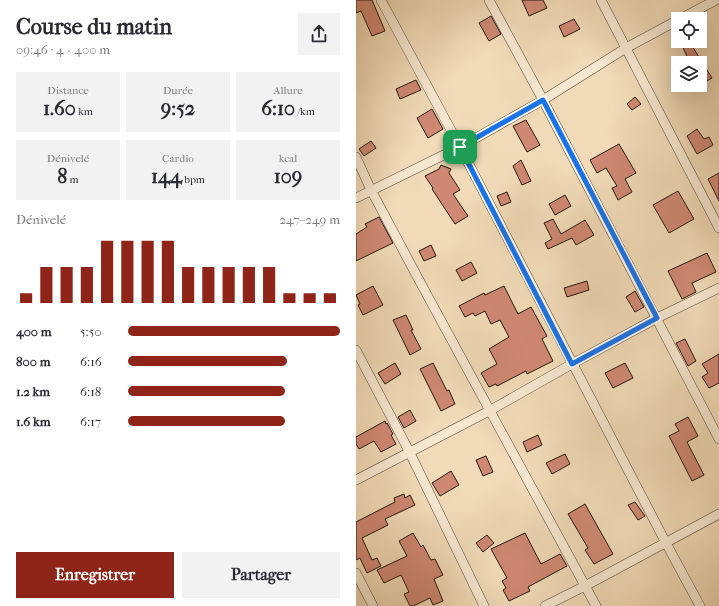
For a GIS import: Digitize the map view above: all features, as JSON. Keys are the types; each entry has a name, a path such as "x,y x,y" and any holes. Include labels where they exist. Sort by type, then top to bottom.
{"street":[{"path":"381,0 460,147 572,364 700,606"},
{"path":"489,0 543,100 719,439"},
{"path":"601,0 719,228"},
{"path":"694,12 716,0 719,5"},
{"path":"356,198 460,147 543,100 626,48 671,24"},
{"path":"356,157 371,190 596,606"},
{"path":"356,480 409,451 490,411 657,318 719,288"},
{"path":"356,350 409,451 484,606"},
{"path":"545,606 719,514"},
{"path":"356,573 373,606"}],"building":[{"path":"356,0 372,0 385,31 372,36 361,11 356,13"},
{"path":"522,0 543,0 547,8 529,16"},
{"path":"491,16 501,34 489,41 479,23"},
{"path":"574,19 580,29 564,37 559,26"},
{"path":"683,48 693,48 698,56 687,56"},
{"path":"707,70 712,78 707,81"},
{"path":"416,80 421,90 400,99 396,89"},
{"path":"635,97 641,104 632,110 627,104"},
{"path":"432,109 443,129 428,138 417,118"},
{"path":"526,120 540,145 527,152 513,126"},
{"path":"697,129 704,139 709,137 713,145 697,154 687,136"},
{"path":"371,141 376,148 364,156 359,149"},
{"path":"619,144 636,173 625,179 632,192 618,200 612,188 617,186 606,168 597,173 590,160"},
{"path":"521,160 531,181 522,185 513,166"},
{"path":"441,165 451,169 449,173 460,190 453,194 468,216 455,224 425,176 439,169"},
{"path":"719,173 719,201 708,179"},
{"path":"678,191 694,219 669,233 653,205"},
{"path":"507,192 511,202 501,206 497,196"},
{"path":"565,195 571,206 555,215 549,204"},
{"path":"379,217 393,243 356,261 356,234 367,227 365,224"},
{"path":"553,219 561,234 585,220 594,235 576,245 572,238 548,249 545,243 552,239 544,223"},
{"path":"431,245 436,256 424,261 419,251"},
{"path":"707,253 716,272 692,283 696,292 682,299 668,271"},
{"path":"471,262 477,273 462,281 456,270"},
{"path":"587,281 589,290 567,297 564,288"},
{"path":"373,286 383,305 363,315 358,305 360,304 356,295"},
{"path":"504,286 518,314 531,307 547,336 542,339 553,361 527,374 526,371 497,386 496,384 489,387 481,373 497,364 489,349 509,337 500,320 491,324 485,311 475,316 473,313 465,317 459,306 484,293 485,295"},
{"path":"635,291 644,307 635,312 626,297"},
{"path":"406,315 413,330 411,330 421,349 410,355 393,320"},
{"path":"685,339 696,361 688,366 676,343"},
{"path":"719,354 719,383 709,388 702,377 708,373 702,364"},
{"path":"395,363 401,374 385,384 378,373"},
{"path":"433,363 447,391 449,390 455,404 441,411 420,369"},
{"path":"625,363 633,378 613,388 605,373"},
{"path":"410,410 416,421 404,428 398,417"},
{"path":"688,417 698,436 687,442 704,475 692,481 669,436 679,431 675,424"},
{"path":"385,421 393,434 391,435 396,444 381,452 374,441 359,449 356,444 356,437"},
{"path":"538,435 542,445 527,452 523,442"},
{"path":"565,454 570,464 552,474 546,463"},
{"path":"486,456 493,472 483,476 476,460"},
{"path":"451,471 459,485 440,496 432,483"},
{"path":"404,494 405,498 410,495 415,505 385,519 388,525 362,538 372,560 377,558 381,566 367,573 360,558 356,560 356,522 395,502 394,498"},
{"path":"635,502 645,516 638,520 628,505"},
{"path":"585,504 613,554 594,564 585,550 588,548 568,514"},
{"path":"413,533 421,547 423,545 431,560 435,559 443,575 434,579 443,601 433,605 430,598 410,606 404,594 409,592 401,575 384,583 377,570 407,556 399,541"},
{"path":"525,533 541,564 560,554 567,566 528,587 530,591 509,601 503,590 506,588 502,581 507,578 491,549"},
{"path":"487,535 494,543 483,552 476,543"}],"route":[{"path":"543,100 657,318 572,364 460,147 543,100"}]}
